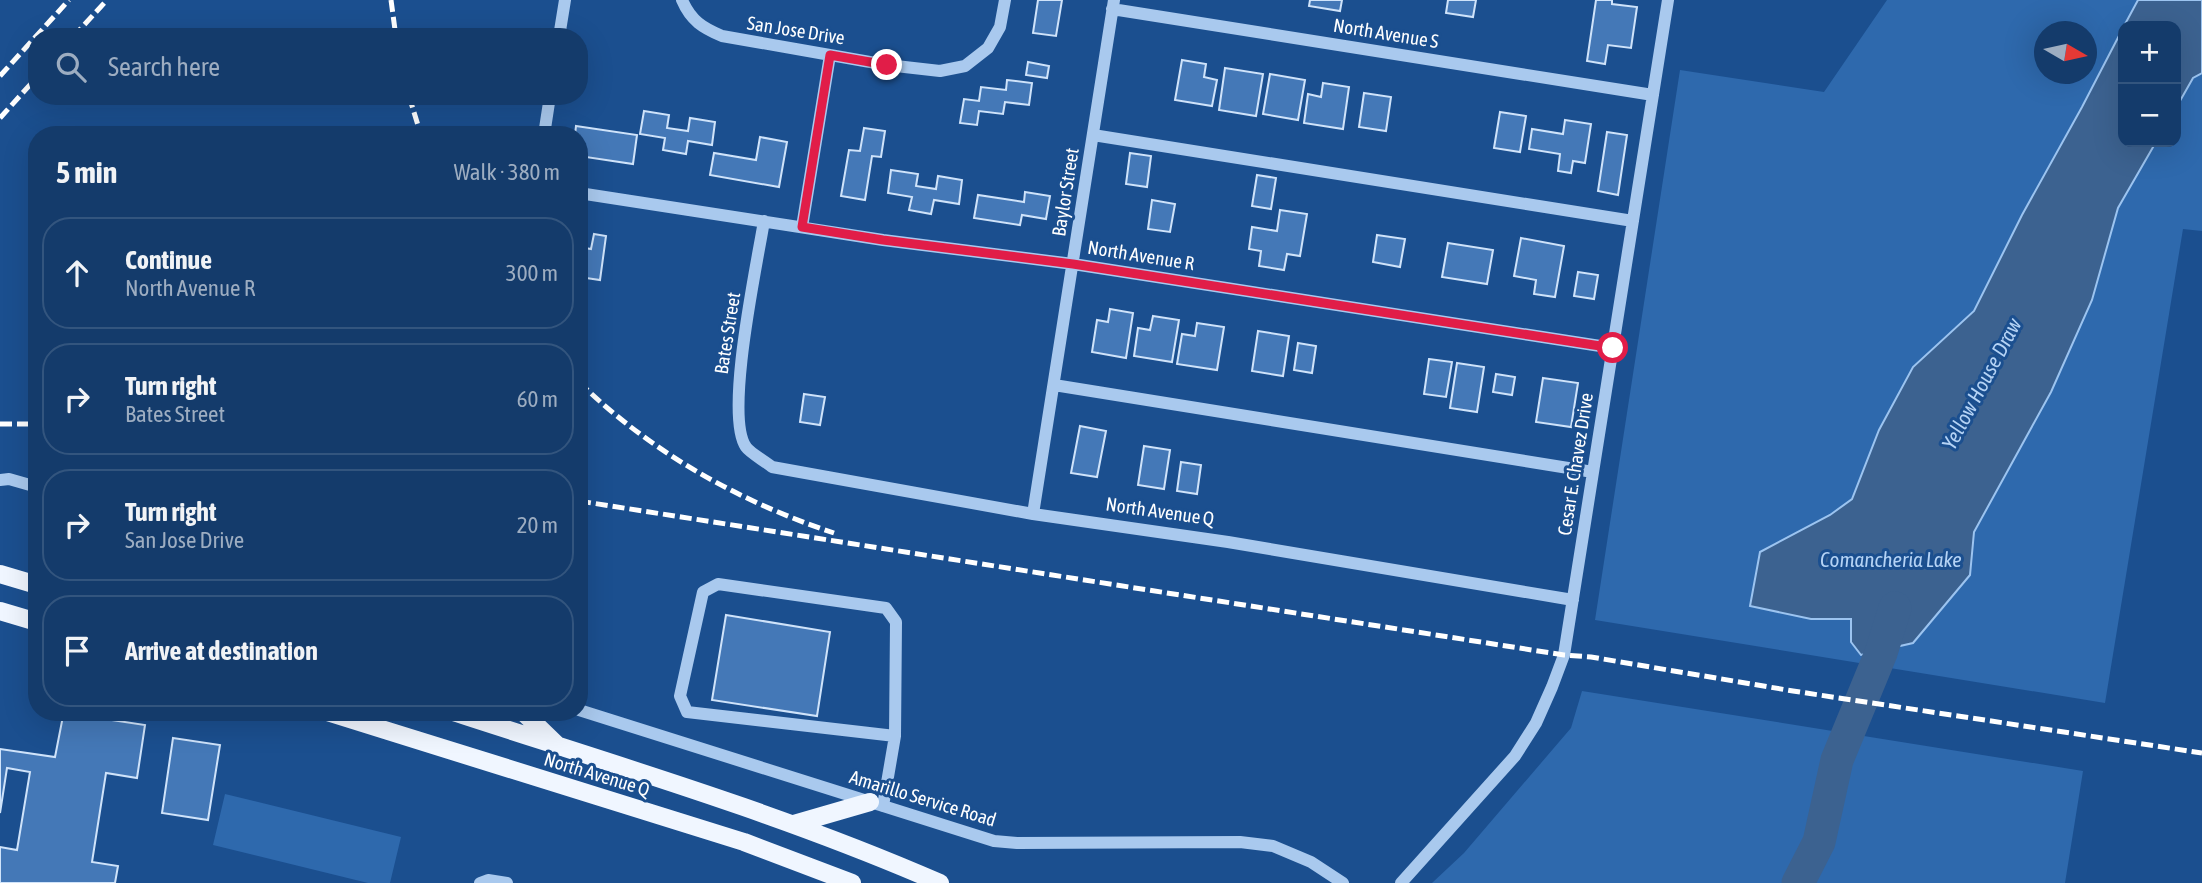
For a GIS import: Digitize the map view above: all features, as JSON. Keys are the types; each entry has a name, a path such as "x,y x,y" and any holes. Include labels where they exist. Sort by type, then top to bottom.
{"main road":[{"path":"0,574 28,583"},
{"path":"0,611 28,619"},
{"name":"North Avenue Q","path":"356,721 744,842 852,883"},
{"name":"North Avenue Q","path":"481,721 794,824 940,883"},
{"path":"533,721 559,746"},
{"path":"794,824 877,804"}],"street":[{"path":"560,28 565,0"},
{"name":"San Jose Drive","path":"681,0 701,27 722,37 887,65 940,71 965,66 988,48 1000,27 1005,0"},
{"name":"Cesar E. Chavez Drive","path":"1401,883 1515,756 1536,723 1564,655 1668,0"},
{"name":"North Avenue S","path":"1113,5 1653,95"},
{"name":"Baylor Street","path":"1033,514 1113,5"},
{"path":"802,227 830,55"},
{"path":"545,126 549,105"},
{"path":"1093,135 1633,221"},
{"name":"North Avenue R","path":"588,194 883,240 1073,264 1613,348"},
{"name":"Bates Street","path":"747,449 738,418 738,382 764,221"},
{"path":"1054,385 1593,472"},
{"name":"North Avenue Q","path":"747,449 772,467 1033,514 1228,541 1573,600"},
{"path":"0,480 28,485"},
{"path":"877,804 895,736 896,622 886,608 718,584 704,592 680,696 687,712 895,736"},
{"name":"Amarillo Service Road","path":"588,712 994,841 1240,842 1273,846 1311,862 1328,877 1343,883"},
{"path":"480,883 488,880 507,883"}],"shaded area":[{"path":"1887,0 2202,0 2202,231 2183,229 2105,703 1595,620 1680,70 1824,92"},
{"path":"1582,691 2083,771 2065,883 1432,883 1464,853 1571,728"},
{"path":"225,794 401,837 390,883 368,883 213,845"}],"water":[{"path":"2138,0 2202,0 2202,73 2193,78 2181,99 2181,21 2127,21"},
{"name":"Comancheria Lake","path":"2118,38 2118,147 2153,147 2118,208 2092,300 2051,392 1974,532 1970,575 1913,643 1861,655 1851,642 1851,619 1811,619 1750,606 1760,552 1830,515 1852,499 1879,430 1913,367 1974,311 2022,215 2094,84 2097,84 2097,78"}],"building":[{"path":"1038,0 1062,0 1056,36 1033,33"},
{"path":"1310,0 1342,0 1340,11 1309,6"},
{"path":"1448,0 1476,0 1473,17 1446,13"},
{"path":"1596,0 1612,0 1612,4 1637,7 1631,48 1608,45 1605,64 1587,61"},
{"path":"1182,60 1206,64 1204,77 1217,80 1212,106 1175,100"},
{"path":"1028,62 1049,66 1047,78 1026,75"},
{"path":"1225,68 1263,74 1256,116 1219,110"},
{"path":"1270,74 1305,80 1298,120 1263,114"},
{"path":"1007,80 1032,83 1029,105 1005,102 1003,114 979,111 977,125 960,123 964,99 979,101 981,87 1006,90"},
{"path":"1323,83 1349,87 1343,129 1304,123 1308,94 1321,97"},
{"path":"1364,93 1391,97 1386,131 1359,127"},
{"path":"644,111 669,115 667,128 688,131 690,118 715,122 712,145 688,141 686,154 663,150 665,138 640,134"},
{"path":"1500,112 1526,116 1520,152 1494,148"},
{"path":"1565,120 1591,124 1585,163 1573,161 1571,173 1558,171 1560,154 1529,149 1532,129 1563,134"},
{"path":"588,128 637,135 633,164 588,157"},
{"path":"864,128 885,131 881,157 872,156 865,200 841,196 849,150 860,151"},
{"path":"1607,132 1627,135 1618,195 1598,191"},
{"path":"760,137 787,142 779,187 710,175 714,153 756,160"},
{"path":"1130,153 1151,156 1147,187 1126,184"},
{"path":"891,170 918,174 916,186 936,189 938,176 962,180 959,204 934,200 931,214 909,210 912,197 888,193"},
{"path":"1257,175 1276,178 1271,209 1252,206"},
{"path":"1025,192 1050,196 1046,219 1022,215 1020,225 974,218 978,195 1024,202"},
{"path":"1152,200 1175,204 1170,232 1148,229"},
{"path":"1280,210 1307,214 1300,256 1287,254 1284,270 1259,266 1261,251 1249,249 1252,227 1277,231"},
{"path":"594,234 606,236 600,280 588,278 588,248 591,249"},
{"path":"1377,235 1405,239 1400,267 1373,262"},
{"path":"1521,238 1564,246 1555,297 1534,294 1536,280 1514,276"},
{"path":"1448,243 1493,250 1487,284 1442,277"},
{"path":"1578,272 1598,275 1594,299 1574,296"},
{"path":"1110,309 1133,313 1126,358 1092,352 1097,320 1108,322"},
{"path":"1153,316 1179,320 1172,362 1134,356 1138,328 1150,330"},
{"path":"1197,323 1224,327 1217,370 1177,364 1182,334 1195,336"},
{"path":"1258,331 1289,336 1283,376 1252,371"},
{"path":"1298,343 1316,346 1312,373 1294,370"},
{"path":"1429,359 1452,362 1446,397 1424,394"},
{"path":"1457,363 1484,367 1477,412 1450,408"},
{"path":"1496,374 1515,377 1512,395 1493,392"},
{"path":"1543,378 1578,383 1571,427 1536,422"},
{"path":"804,394 825,397 820,425 800,422"},
{"path":"1080,426 1106,431 1097,477 1071,473"},
{"path":"1144,446 1170,450 1164,489 1138,485"},
{"path":"1181,462 1201,465 1197,494 1177,491"},
{"path":"726,615 830,632 817,716 712,700"},
{"path":"62,721 118,721 145,725 137,778 106,773 92,862 118,866 115,883 0,883 0,847 17,850 30,772 7,768 0,813 0,749 55,757"},
{"path":"173,738 220,745 208,820 162,813"}],"waterway":[{"name":"Yellow House Draw","path":"1798,883 1819,842 1837,760 1881,653 1895,608"}],"railway":[{"path":"44,28 69,0"},
{"path":"81,28 107,0"},
{"path":"391,0 395,28"},
{"path":"0,76 28,45"},
{"path":"0,118 28,87"},
{"path":"412,105 418,126"},
{"path":"588,390 636,431 698,472 764,506 834,533"},
{"path":"0,424 28,424"},
{"path":"588,502 2202,753"}],"route":[{"path":"887,65 830,55 802,227 1073,264 1613,348"}]}
